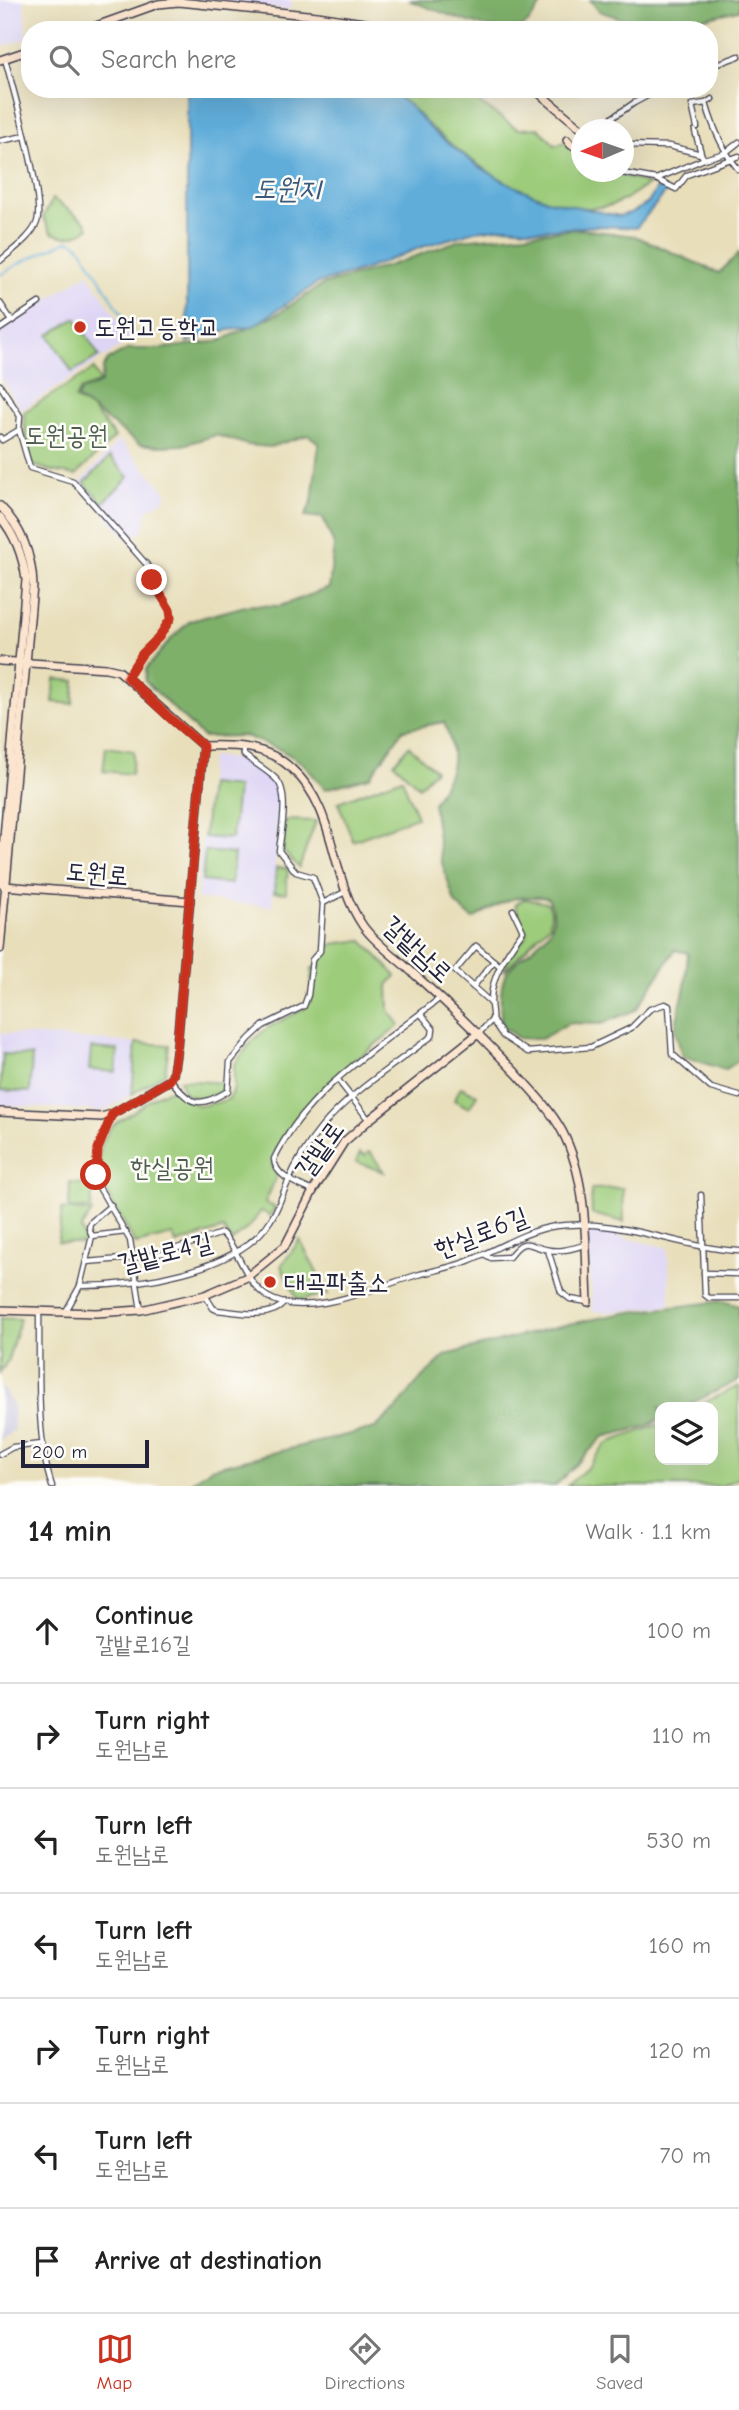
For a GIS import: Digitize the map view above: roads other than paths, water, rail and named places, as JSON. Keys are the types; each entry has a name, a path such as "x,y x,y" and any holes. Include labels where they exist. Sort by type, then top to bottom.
{"main road":[{"path":"110,21 158,4 179,2 353,21"},
{"path":"2,59 21,53"},
{"path":"545,98 571,120"},
{"path":"568,140 571,145"},
{"path":"0,506 17,527 29,553 33,586 10,768 0,949"},
{"path":"0,517 16,540 26,580 23,662 2,885"},
{"path":"0,660 119,671 203,746 176,1055 170,1080 112,1114 101,1117 0,1112"},
{"name":"갈밭남로","path":"203,746 243,746 259,749 277,757 305,780 324,814 345,892 365,929 479,1033 544,1104 562,1131 575,1163 580,1185 588,1302"},
{"name":"도원로","path":"2,885 190,901"},
{"name":"갈밭로","path":"0,1310 96,1313 141,1310 205,1295 247,1277 285,1246 313,1191 344,1142 479,1033"}],"street":[{"path":"718,63 739,55"},
{"path":"0,261 33,229 38,219 36,191 24,136 2,59"},
{"path":"610,119 643,98"},
{"path":"703,156 692,105 706,103 712,99"},
{"path":"706,103 725,153 739,170"},
{"path":"0,141 24,136"},
{"path":"656,179 703,156 725,153 739,142"},
{"path":"634,145 669,146 703,156"},
{"path":"634,175 656,179 676,189 687,175 739,156"},
{"path":"0,303 12,321"},
{"path":"0,329 39,303"},
{"path":"0,385 20,416 19,430 30,468 73,481 148,565 158,591 170,610 171,618 159,637 142,654 127,677"},
{"path":"1,440 19,430"},
{"path":"170,1080 183,1095 195,1102 204,1103 228,1091 230,1062 249,1039 263,1026 304,1006 312,960 320,951 323,902 313,877 296,872 279,851 284,800 278,780 244,755 243,746"},
{"path":"0,767 10,768"},
{"path":"323,902 345,892"},
{"path":"513,910 523,931 501,967 491,1002 492,1020 503,1036 528,1052 590,1047 631,1028 650,1009 665,1003 669,1006 672,1054 711,1088 739,1096"},
{"path":"491,1002 455,971 477,946 501,967"},
{"path":"473,986 494,961"},
{"path":"313,1191 277,1171 274,1159 279,1148 299,1118 338,1080 440,998"},
{"name":"갈밭로4길","path":"80,1286 138,1282 184,1273 245,1247 268,1225 289,1179 319,1130 352,1098 432,1036 433,1029 421,1014"},
{"path":"479,1033 492,1020"},
{"path":"338,1080 369,1120"},
{"path":"112,1114 98,1149 96,1175 100,1189 133,1249 141,1310"},
{"path":"701,1195 704,1291 709,1298 739,1298"},
{"path":"66,1311 80,1286 92,1236 90,1223 111,1205"},
{"name":"한실로6길","path":"284,1303 313,1303 371,1290 467,1261 516,1238 546,1228 584,1223 617,1227 703,1247 739,1251"},
{"path":"92,1236 126,1232"},
{"path":"86,1262 134,1258 171,1250 220,1233 235,1252 247,1277 265,1294 284,1303 279,1309 270,1312 217,1310 205,1295"},
{"path":"516,1238 520,1244"},
{"path":"483,1254 491,1258 509,1257 520,1244 527,1243 548,1250 585,1245"},
{"path":"548,1250 561,1292 570,1299 588,1302"},
{"path":"704,1273 739,1274"},
{"path":"39,1312 43,1444 52,1486"},
{"path":"0,1454 13,1447 43,1444"}],"water":[{"name":"도원지","path":"187,98 399,98 434,132 479,167 547,200 619,216 648,203 659,185 667,191 636,228 599,226 538,230 506,227 475,231 318,283 253,326 208,334 187,342"}],"waterway":[{"path":"0,275 67,241 74,242 82,250 135,336"}],"place":[{"name":"도원고등학교","path":"80,327"},
{"name":"대곡파출소","path":"270,1282"}],"park label":[{"name":"도원공원","path":"66,435"},
{"name":"한실공원","path":"172,1167"}]}
